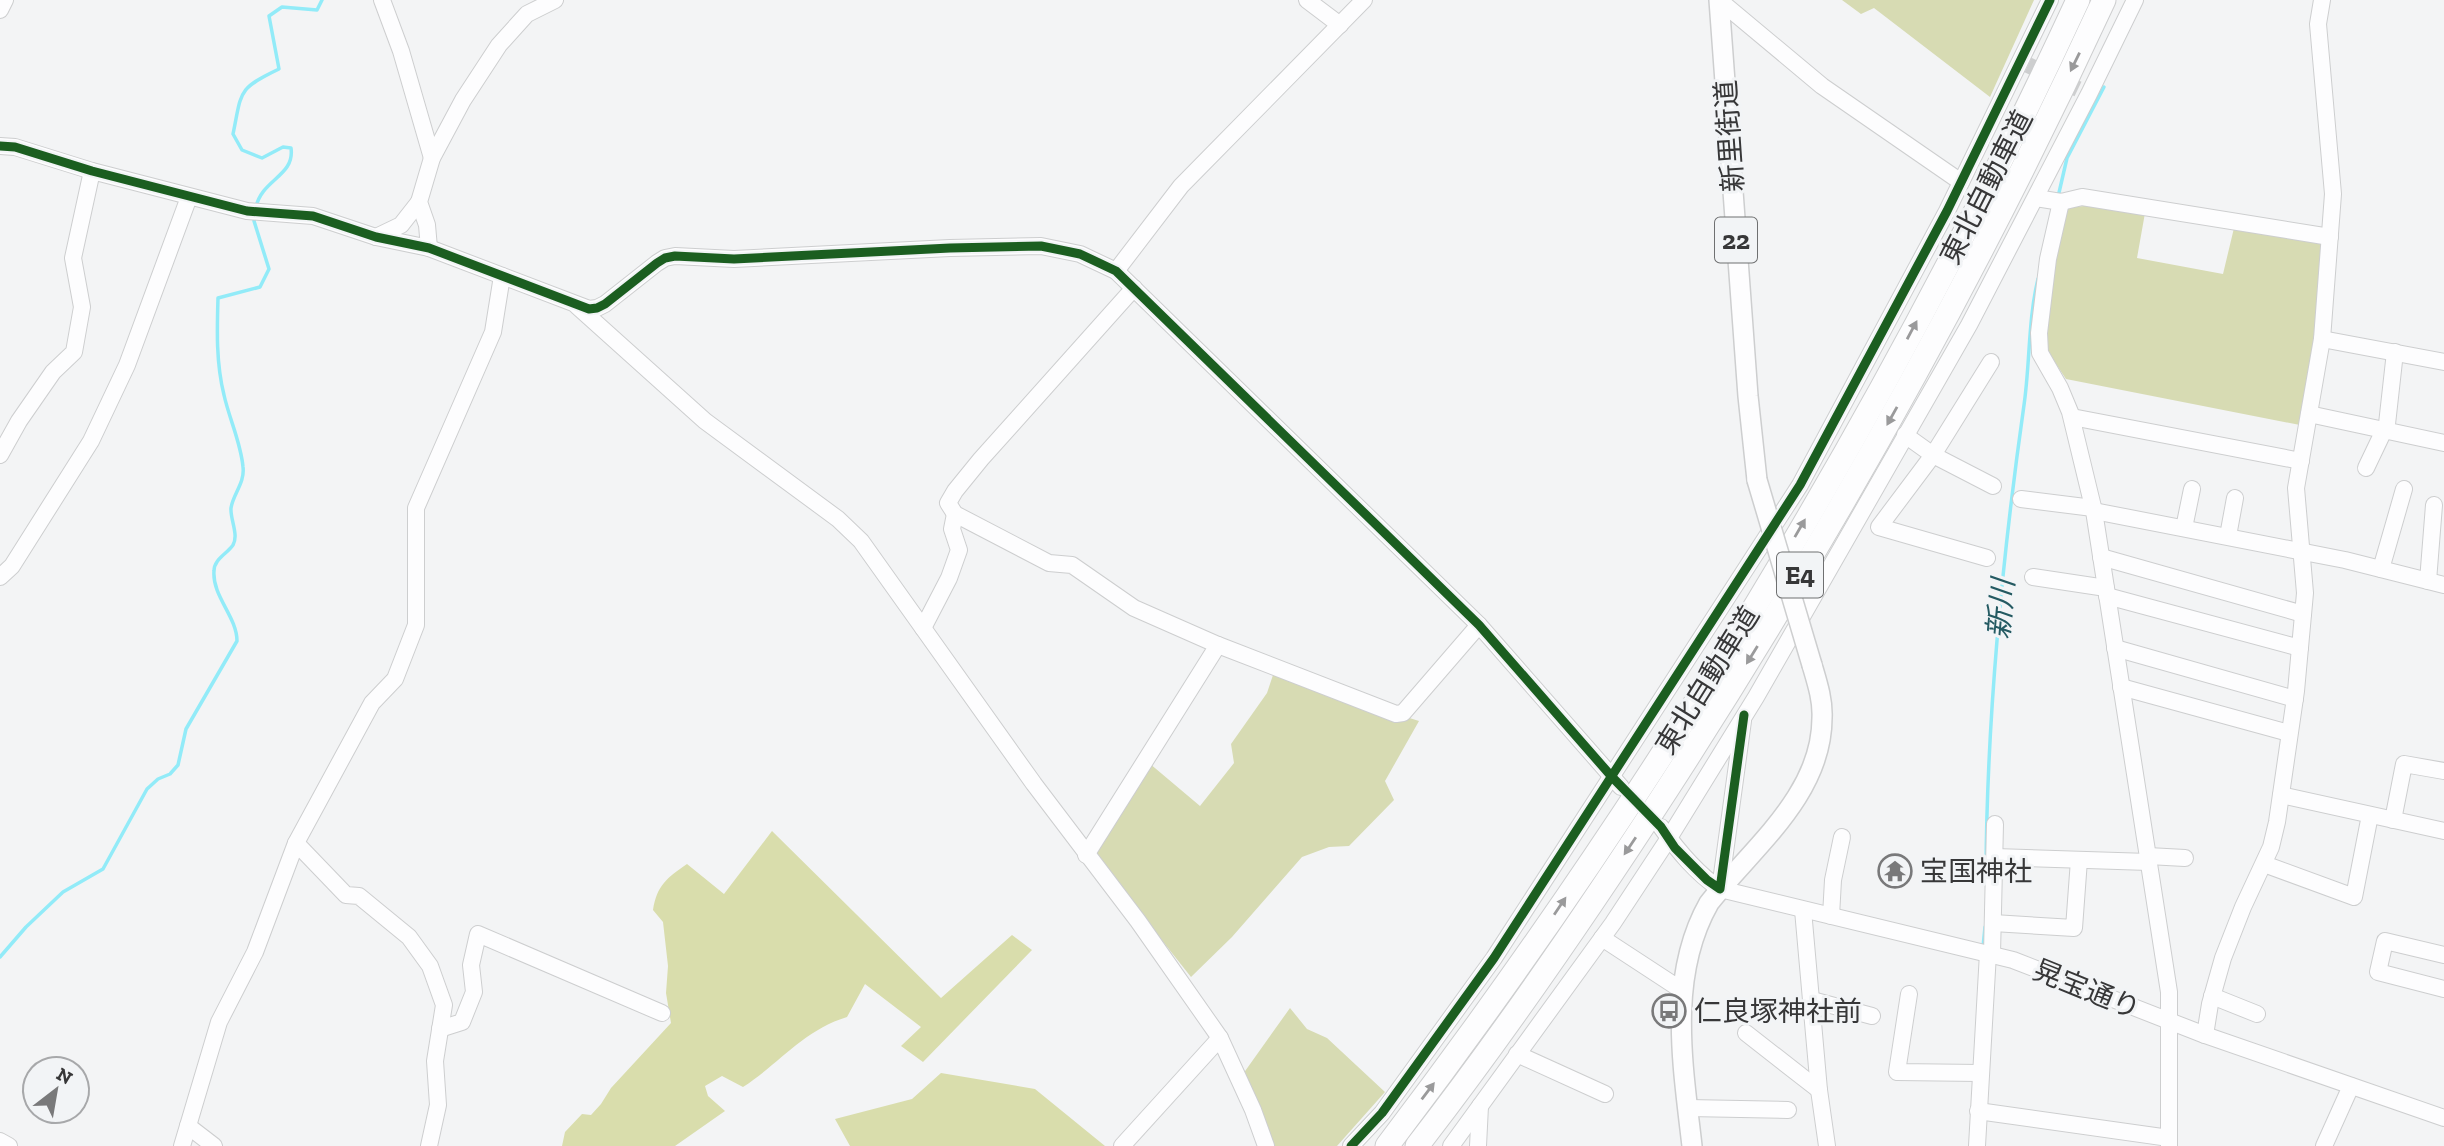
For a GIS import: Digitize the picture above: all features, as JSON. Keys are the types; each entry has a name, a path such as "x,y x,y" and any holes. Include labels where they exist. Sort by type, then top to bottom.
{"highway":[{"name":"東北自動車道","path":"1387,1146 1475,1028 1560,906 1760,597 1921,313 2012,138 2078,0"},
{"name":"東北自動車道","path":"1419,1146 1512,1018 1634,840 1779,611 1863,469 1964,283 2033,149 2104,0"}],"main road":[{"name":"新里街道","path":"1719,0 1748,396 1757,480 1812,665 1823,714 1815,760 1787,811 1720,889"},
{"name":"22","path":"1692,1146 1682,1024 1684,974 1694,935 1705,911 1720,889"}],"street":[{"path":"0,10 5,0"},
{"path":"382,0 401,51 432,158"},
{"path":"376,237 401,225 419,202 432,158 463,100 499,45 527,14 555,0"},
{"path":"1307,0 1340,25"},
{"path":"1116,271 1181,186 1364,0"},
{"path":"1719,0 1822,86 1961,183"},
{"path":"1351,1146 1382,1112 1617,782 1800,485 2024,63 2050,0"},
{"path":"1451,1146 1602,938 1665,833 1744,715 1969,325 2048,200 2084,92 2135,0"},
{"path":"2204,1035 2223,958 2271,848 2295,699 2305,593 2296,488 2322,339 2333,194 2318,24 2322,0"},
{"path":"0,146 15,147 189,197 254,211 313,216 376,237 429,248 575,305 597,308 614,298 657,263 676,256 734,259 1041,246 1080,254 1116,271 1479,625 1617,782"},
{"path":"0,455 19,421 53,372 74,352 82,307 73,258 92,171"},
{"path":"0,577 12,566 91,441 127,365 189,197"},
{"path":"2048,200 2082,197 2330,237"},
{"path":"1978,1111 2169,1142 2169,992 2094,510 2071,416 2060,388 2040,353 2039,334 2048,259 2048,200"},
{"path":"419,202 427,225 429,248"},
{"path":"182,1146 219,1022 254,952 296,843 372,703 395,679 416,625 416,508 493,332 502,276"},
{"path":"1134,288 955,491 948,503 955,514 1049,563 1072,565 1134,608 1218,645 1396,714 1403,713 1479,625"},
{"path":"575,305 705,421 838,519 861,541 1086,855 1138,920 1220,1038 1253,1110 1266,1146"},
{"path":"2322,339 2444,362"},
{"path":"2366,468 2387,424 2395,352"},
{"path":"1987,558 1879,527 1933,455 1991,362"},
{"path":"2309,414 2444,443"},
{"path":"2071,416 2301,461"},
{"path":"1905,435 1933,455 1993,486"},
{"path":"2184,528 2192,489"},
{"path":"2381,569 2404,489"},
{"path":"2228,536 2235,498"},
{"path":"2021,499 2228,536 2436,583 2434,505"},
{"path":"923,628 949,578 959,550 952,529 955,514"},
{"path":"2101,557 2303,614"},
{"path":"2033,577 2106,592 2300,648"},
{"path":"1086,855 1218,645"},
{"path":"2115,648 2295,699"},
{"path":"2121,687 2290,733"},
{"path":"1665,833 1675,848 1707,880 1720,889 1744,715"},
{"path":"2393,820 2404,764 2444,771"},
{"path":"2281,795 2444,831"},
{"path":"2263,864 2354,897 2370,815"},
{"path":"1976,1146 1993,923 1995,824"},
{"path":"1831,916 1833,880 1842,837"},
{"path":"296,843 346,895 359,896 409,937 430,965 444,1005 435,1061 438,1105 429,1146"},
{"path":"1995,857 2079,860 2185,858"},
{"path":"1993,923 2074,928 2079,860"},
{"name":"晃宝通り","path":"1720,889 2013,960 2204,1035 2444,1118"},
{"path":"1803,910 1826,1146"},
{"path":"440,1029 462,1022 474,992 471,965 478,934 662,1013"},
{"path":"1602,938 1683,991"},
{"path":"2444,955 2385,941 2378,972 2444,989"},
{"path":"1909,994 1897,1072 1980,1073"},
{"path":"2212,996 2256,1014"},
{"path":"1812,1000 1872,1016"},
{"path":"1746,1033 1819,1090"},
{"path":"1122,1146 1220,1038"},
{"path":"1517,1054 1605,1094"},
{"path":"2324,1146 2351,1086"},
{"path":"1478,1146 1480,1105"},
{"path":"1688,1108 1788,1110"},
{"path":"188,1126 214,1146"},
{"path":"0,1141 9,1146"}],"green space":[{"path":"1842,0 2034,0 1990,97 1874,8 1861,14"},
{"path":"2112,203 2145,213 2137,258 2223,274 2234,228 2322,243 2315,331 2300,425 2066,379 2048,352 2045,318 2065,208"},
{"path":"1273,675 1419,721 1385,781 1394,800 1349,846 1329,847 1302,857 1232,937 1191,977 1095,856 1149,763 1200,806 1234,763 1231,744 1267,693"},
{"path":"772,831 941,998 1012,935 1032,950 923,1062 901,1046 921,1027 865,984 847,1017 818,1030 743,1087 722,1076 705,1086 708,1096 725,1111 675,1146 562,1146 565,1132 582,1114 591,1115 611,1088 671,1023 666,993 668,966 663,922 653,910 660,888 687,864 724,894"},
{"path":"1290,1008 1307,1029 1327,1038 1385,1092 1337,1146 1270,1146 1243,1074"},
{"path":"941,1073 1035,1089 1105,1146 850,1146 835,1119 912,1099"}],"waterway":[{"path":"256,207 265,190 288,165 291,148 283,147 262,158 242,150 233,134 240,100 248,87 279,69 269,16 282,7 317,10 322,0"},
{"name":"新川","path":"2058,197 2067,158 2104,87"},
{"path":"0,957 26,927 63,892 103,869 147,789 158,779 170,774 178,765 186,729 237,641 233,623 214,580 216,563 235,541 231,508 243,473 240,449 221,383 217,334 218,298 260,287 269,269 254,221 255,215"},
{"name":"新川","path":"1986,871 1989,754 1997,638 2026,389 2032,310 2038,279"},
{"name":"新川","path":"1983,947 1985,927"}],"tunnel":[{"path":"2028,65 2078,89"}],"cycle path":[{"path":"1351,1146 1382,1113 1494,958 1800,485 1947,211 2050,0"},
{"path":"0,146 15,147 92,171 247,211 313,216 376,237 429,248 589,309 605,304 657,263 675,256 734,259 1041,246 1080,254 1116,271 1479,625 1612,777 1661,827 1675,848 1707,880 1720,889 1744,715"}],"place":[{"name":"宝国神社","path":"1895,871"},
{"name":"仁良塚神社前","path":"1669,1011"}]}
